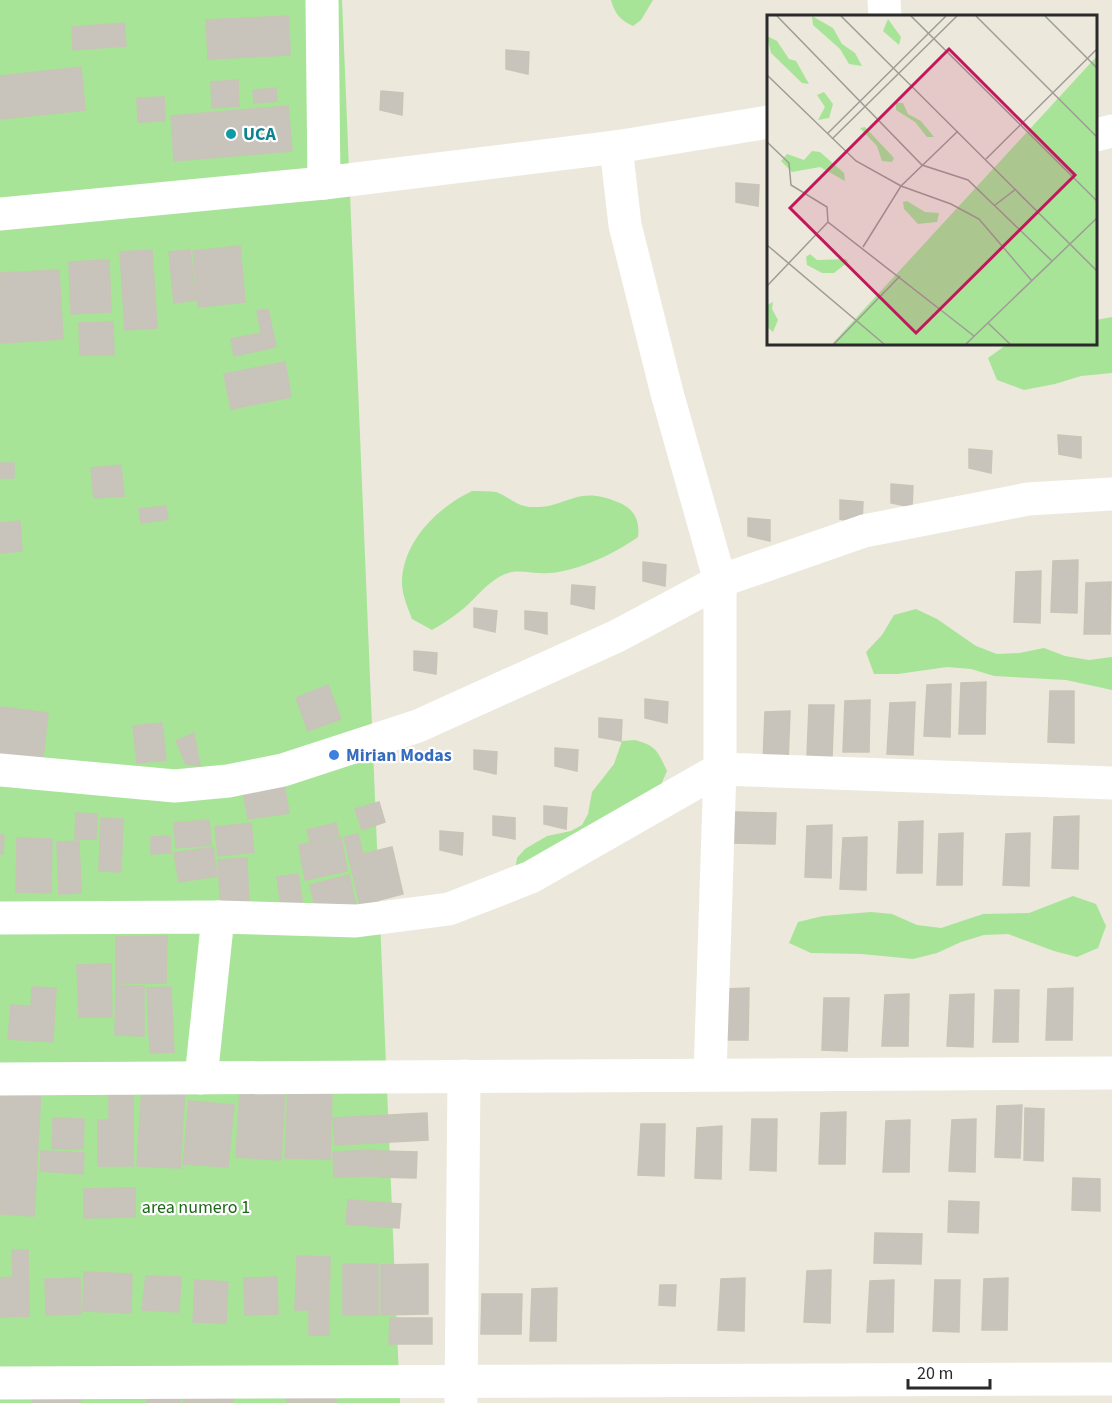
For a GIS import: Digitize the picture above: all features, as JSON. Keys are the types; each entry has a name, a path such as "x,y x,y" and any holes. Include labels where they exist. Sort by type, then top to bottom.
{"street":[{"path":"322,0 324,183"},
{"path":"884,0 885,15"},
{"path":"0,214 324,183 616,147 767,122"},
{"path":"1097,134 1112,130"},
{"path":"616,147 625,225 667,393 720,581 720,769 710,1075"},
{"path":"0,770 175,786 228,781 283,770 417,726 617,636 720,581 864,531 1028,499 1112,494"},
{"path":"0,918 218,917 356,921 449,909 531,877 720,769 1112,783"},
{"path":"201,1078 218,917"},
{"path":"0,1078 1112,1073"},
{"path":"461,1392 464,1076"},
{"path":"0,1383 461,1392 1112,1379"}],"green space":[{"name":"area numero 1","path":"0,0 342,0 400,1403 0,1403"},
{"path":"611,0 653,0 641,20 633,26 619,16"},
{"path":"1112,317 1112,373 1081,376 1024,390 997,380 988,358 1006,345 1097,345 1097,320"},
{"path":"472,491 496,492 520,505 530,507 543,507 582,496 593,495 605,498 620,503 633,513 637,521 638,537 608,555 572,569 550,573 510,572 505,574 488,585 459,612 432,630 412,619 403,592 402,583 408,554 415,540 435,516"},
{"path":"916,609 937,619 976,646 997,654 1044,648 1065,656 1089,660 1112,657 1112,690 1066,680 994,676 971,669 947,667 898,674 874,674 866,652 882,635 894,615"},
{"path":"635,740 652,747 667,771 657,794 515,870 517,858 525,849 547,836 571,831 582,825 588,814 592,792 614,764 622,741"},
{"path":"1073,896 1096,904 1106,926 1098,948 1077,957 1008,934 984,935 937,953 913,959 862,954 811,953 789,943 798,922 823,916 871,912 892,914 917,925 941,928 983,914 1029,913"}],"building":[{"path":"289,16 290,55 208,59 206,20"},
{"path":"124,23 126,46 73,50 72,27"},
{"path":"506,50 529,52 528,74 506,69"},
{"path":"81,67 85,110 0,119 0,76"},
{"name":"UCA","path":"238,80 239,106 212,108 211,82"},
{"name":"UCA","path":"276,88 277,101 254,103 253,90"},
{"path":"381,91 403,93 402,115 380,110"},
{"path":"164,97 165,121 138,122 137,98"},
{"name":"UCA","path":"288,106 292,151 174,161 171,116"},
{"path":"736,183 759,185 758,206 736,202"},
{"path":"240,246 245,302 198,307 193,251"},
{"path":"152,250 157,328 125,330 120,252"},
{"path":"190,250 196,300 174,303 169,252"},
{"path":"109,260 111,312 71,314 69,262"},
{"path":"59,270 63,339 0,343 0,273"},
{"path":"268,309 276,347 234,356 231,339 261,333 257,311"},
{"path":"113,322 114,355 80,355 79,323"},
{"path":"285,362 291,397 231,409 224,374"},
{"path":"1058,435 1081,437 1081,458 1059,454"},
{"path":"969,449 992,451 991,473 969,468"},
{"path":"0,463 14,463 14,478 0,478"},
{"path":"121,465 124,496 94,498 91,468"},
{"path":"891,484 913,486 912,507 891,503"},
{"path":"840,500 863,502 862,523 840,519"},
{"path":"166,506 168,519 141,523 139,509"},
{"path":"748,518 770,520 770,541 748,536"},
{"path":"20,521 22,551 0,553 0,523"},
{"path":"1078,560 1077,613 1051,612 1053,561"},
{"path":"643,562 666,565 665,586 643,581"},
{"path":"1041,571 1040,623 1014,622 1016,572"},
{"path":"1111,582 1110,634 1084,634 1086,583"},
{"path":"572,585 595,587 594,609 571,604"},
{"path":"474,608 497,611 495,632 474,627"},
{"path":"525,611 547,613 547,634 525,629"},
{"path":"414,651 437,653 436,674 414,670"},
{"path":"986,682 985,734 959,734 961,683"},
{"path":"951,684 950,737 924,736 927,685"},
{"path":"328,685 341,719 308,731 296,698"},
{"path":"1050,691 1074,691 1074,743 1048,742"},
{"path":"645,699 668,702 667,723 645,718"},
{"path":"870,700 869,752 843,752 845,701"},
{"path":"915,702 913,755 887,754 890,703"},
{"path":"809,705 834,705 832,757 807,756"},
{"path":"0,707 48,713 43,759 0,754"},
{"path":"790,711 788,763 763,763 765,712"},
{"path":"599,718 622,720 621,741 599,737"},
{"path":"162,723 166,760 137,763 133,726"},
{"path":"194,733 200,766 186,764 176,741"},
{"path":"555,748 578,750 577,771 555,766"},
{"path":"474,750 497,752 496,774 474,769"},
{"path":"283,777 289,813 248,819 242,784"},
{"path":"379,802 385,822 362,830 355,809"},
{"path":"544,806 567,808 566,829 544,824"},
{"path":"735,812 776,813 775,844 734,843"},
{"path":"76,813 97,814 96,839 75,839"},
{"path":"493,816 515,818 515,839 493,835"},
{"path":"1079,816 1078,869 1052,868 1054,817"},
{"path":"101,818 123,819 121,872 99,871"},
{"path":"209,820 211,845 176,848 174,823"},
{"path":"923,821 922,873 897,873 899,822"},
{"path":"251,823 254,852 218,856 215,827"},
{"path":"336,823 339,835 310,842 307,830"},
{"path":"832,825 831,878 805,877 807,826"},
{"path":"440,831 463,833 462,855 440,850"},
{"path":"963,833 962,885 937,885 939,834"},
{"path":"1030,833 1029,886 1003,885 1006,834"},
{"path":"358,834 363,854 392,847 403,894 360,905 344,837"},
{"path":"0,835 4,835 3,854 0,854"},
{"path":"170,836 171,853 151,854 151,837"},
{"path":"341,837 347,871 305,880 299,845"},
{"path":"867,837 866,890 840,889 843,838"},
{"path":"17,838 52,839 51,893 16,892"},
{"path":"79,841 81,893 59,894 57,842"},
{"path":"213,847 217,876 179,882 174,853"},
{"path":"247,858 249,911 221,912 218,860"},
{"path":"298,874 304,912 282,915 277,877"},
{"path":"349,875 356,906 317,915 310,885"},
{"path":"167,936 166,983 116,983 116,937"},
{"path":"111,964 112,1017 79,1017 77,965"},
{"path":"116,985 144,986 144,1036 115,1035"},
{"path":"32,987 56,988 53,1042 8,1039 11,1005 31,1006"},
{"path":"171,987 174,1052 150,1053 147,988"},
{"path":"749,988 748,1040 722,1040 725,989"},
{"path":"1073,988 1072,1040 1046,1040 1048,989"},
{"path":"995,990 1019,990 1018,1042 993,1042"},
{"path":"909,994 908,1046 882,1046 885,995"},
{"path":"974,994 973,1047 947,1046 950,995"},
{"path":"824,998 849,998 847,1051 822,1050"},
{"path":"142,1087 185,1089 180,1168 137,1166"},
{"path":"0,1088 41,1089 34,1216 0,1214"},
{"path":"240,1091 285,1093 281,1160 236,1157"},
{"path":"288,1091 332,1092 330,1159 285,1158"},
{"path":"109,1094 133,1094 133,1166 98,1166 98,1120 109,1120"},
{"path":"189,1101 234,1105 228,1167 183,1164"},
{"path":"1022,1105 1020,1158 995,1157 997,1106"},
{"path":"1025,1108 1044,1109 1043,1161 1024,1160"},
{"path":"846,1112 845,1164 819,1164 821,1113"},
{"path":"427,1113 428,1140 335,1145 333,1118"},
{"path":"53,1118 84,1119 83,1149 52,1149"},
{"path":"752,1119 777,1119 776,1171 750,1170"},
{"path":"976,1119 975,1172 949,1171 952,1120"},
{"path":"910,1120 909,1172 883,1172 886,1121"},
{"path":"641,1124 665,1124 664,1176 638,1175"},
{"path":"722,1126 721,1179 695,1178 697,1128"},
{"path":"378,1150 379,1176 334,1177 333,1152"},
{"path":"41,1151 84,1153 83,1174 40,1171"},
{"path":"380,1151 417,1152 416,1178 380,1177"},
{"path":"1073,1178 1100,1179 1100,1211 1072,1210"},
{"path":"135,1188 135,1217 84,1218 84,1189"},
{"path":"348,1200 401,1204 399,1228 346,1224"},
{"path":"949,1201 979,1202 978,1233 948,1232"},
{"path":"875,1233 922,1234 921,1264 874,1263"},
{"path":"12,1250 28,1250 29,1316 0,1317 0,1278 13,1277"},
{"path":"297,1256 330,1257 329,1310 295,1310"},
{"path":"343,1264 378,1264 378,1315 343,1315"},
{"path":"428,1264 428,1314 381,1315 381,1265"},
{"path":"831,1270 830,1323 804,1322 807,1271"},
{"path":"84,1272 132,1274 131,1313 83,1311"},
{"path":"146,1276 181,1277 179,1312 142,1310"},
{"path":"277,1277 278,1314 245,1315 244,1278"},
{"path":"80,1278 81,1314 46,1315 45,1279"},
{"path":"745,1278 744,1331 718,1330 721,1279"},
{"path":"1008,1278 1007,1330 982,1330 984,1279"},
{"path":"195,1280 228,1282 226,1323 193,1322"},
{"path":"894,1280 893,1332 867,1332 870,1281"},
{"path":"935,1280 960,1280 959,1332 933,1331"},
{"path":"660,1285 676,1285 675,1306 659,1305"},
{"path":"557,1288 556,1341 530,1341 532,1289"},
{"path":"482,1294 522,1294 521,1334 481,1334"},
{"path":"329,1310 329,1335 309,1335 309,1311"},
{"path":"390,1318 432,1318 432,1344 389,1344"},
{"path":"336,1387 336,1403 287,1403 287,1388"},
{"path":"80,1391 80,1403 33,1403 33,1399"},
{"path":"147,1393 180,1393 180,1403 147,1403"},
{"path":"184,1394 233,1395 233,1403 184,1403"}],"place":[{"name":"UCA","path":"231,134"},
{"name":"Mirian Modas","path":"334,755"}]}
